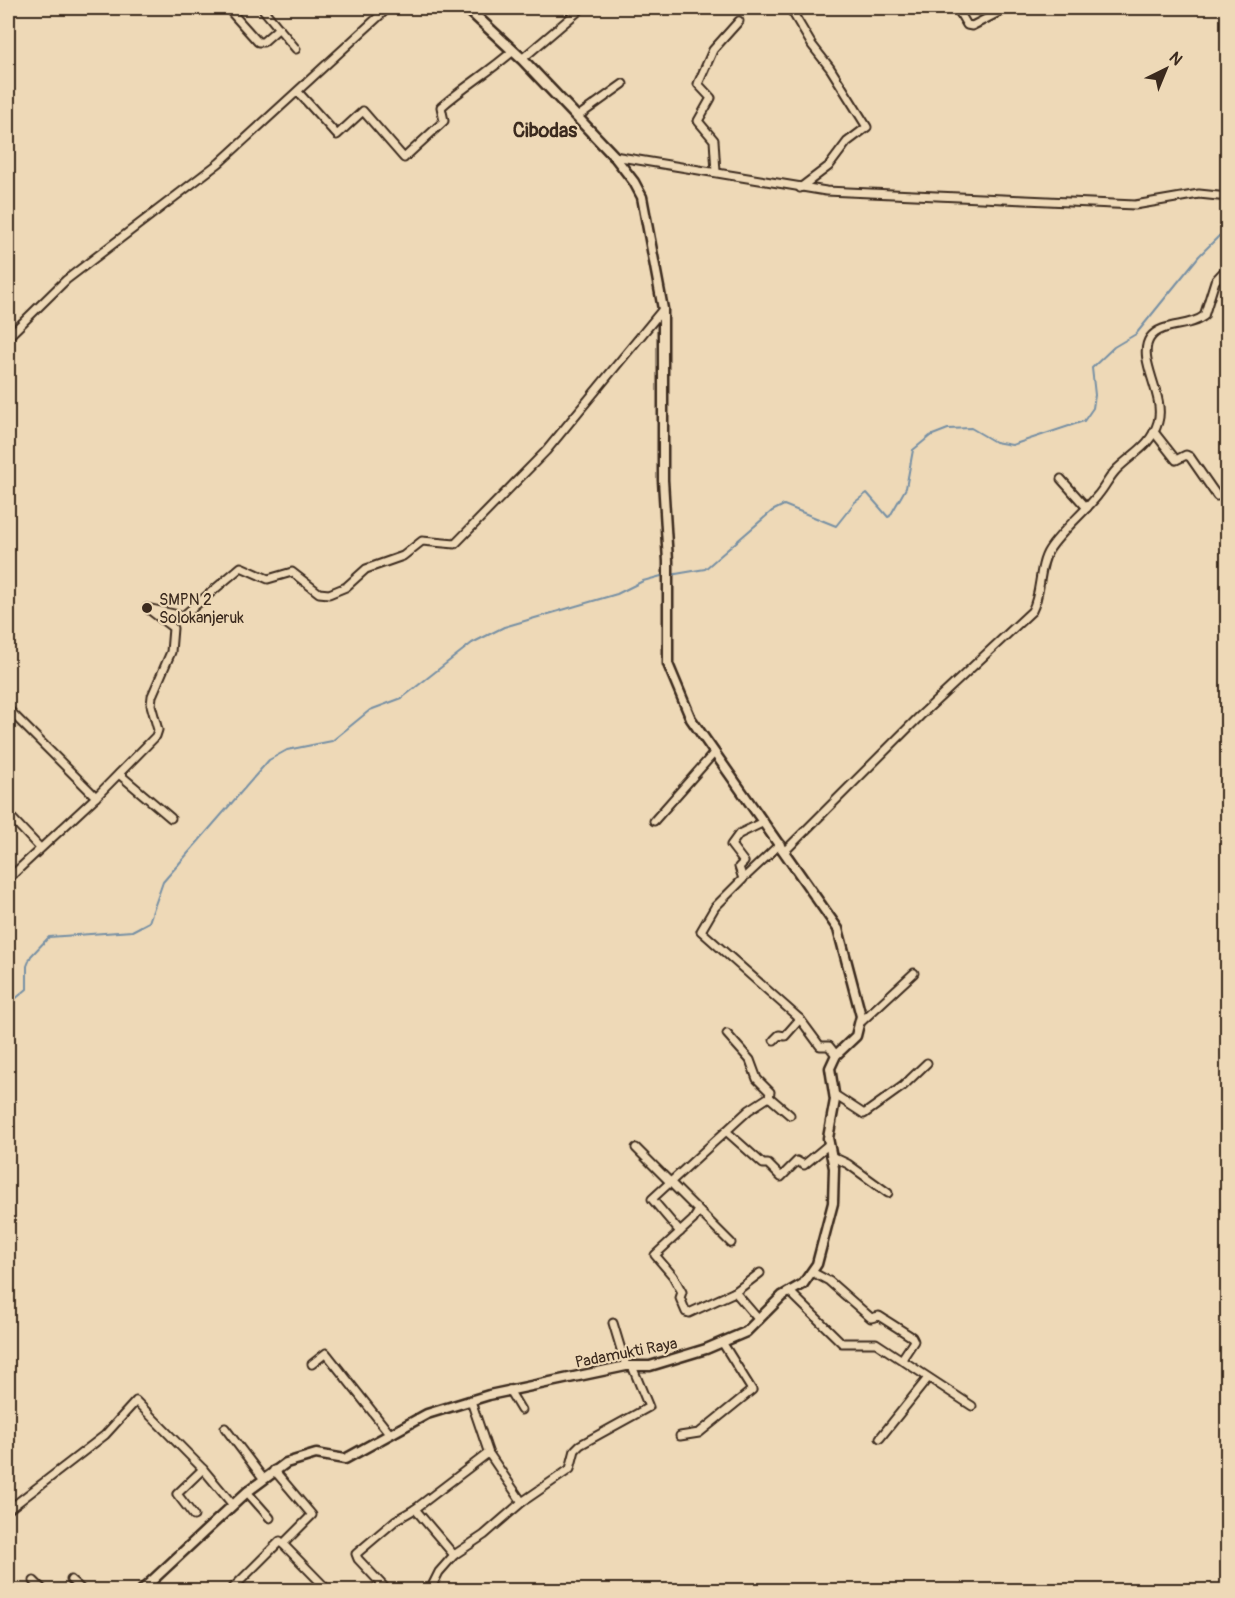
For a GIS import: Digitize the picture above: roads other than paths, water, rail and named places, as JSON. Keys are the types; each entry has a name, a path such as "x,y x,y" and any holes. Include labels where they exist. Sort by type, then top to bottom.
{"main road":[{"path":"467,8 522,59 614,156"}],"street":[{"path":"262,8 296,49"},
{"path":"8,337 66,280 219,163 388,8"},
{"path":"522,59 582,8"},
{"path":"790,8 867,127 848,142 829,166 800,188"},
{"path":"957,8 966,25 972,26 1007,8"},
{"path":"232,13 258,42 263,42 279,28"},
{"path":"716,172 714,140 698,121 711,98 698,84 713,50 739,21"},
{"path":"298,92 337,135 363,111 404,158 444,121 441,107 470,82 483,77 513,51"},
{"path":"577,117 623,84"},
{"path":"614,156 800,188 880,194 1136,205 1199,194 1227,197"},
{"path":"614,156 634,182 642,197 663,309 663,480 668,561 668,664 683,705 843,938 861,1022"},
{"path":"747,875 783,848 1032,611 1038,597 1048,551 1087,508 1116,470 1144,447 1159,421 1160,406 1146,358 1148,342 1157,332 1190,324 1204,316 1215,281 1227,267"},
{"path":"8,879 120,774 156,736 158,730 151,705 152,696 171,652 173,628 147,608 183,616 241,567 267,579 292,572 319,593 329,594 346,587 366,569 403,556 422,541 455,544 546,451 663,309"},
{"path":"1154,432 1176,460 1186,455 1190,457 1217,496"},
{"path":"1061,479 1087,508"},
{"path":"8,709 96,797"},
{"path":"654,820 714,753"},
{"path":"120,774 171,818"},
{"path":"8,814 40,848"},
{"path":"764,822 739,834 731,845 744,862 739,867 743,879 715,907 701,930 800,1019 819,1046 829,1046 836,1055"},
{"path":"902,1359 914,1341 912,1337 879,1316 871,1318 829,1281 812,1272 833,1203 834,1168 828,1145 835,1095 830,1068 836,1055 856,1036 861,1022 914,974"},
{"path":"774,1040 779,1035 785,1036 800,1019"},
{"path":"727,1034 750,1060 758,1080 770,1092 769,1096 790,1115"},
{"path":"835,1095 864,1114 903,1086 927,1063"},
{"path":"680,1232 652,1200 726,1131 769,1096"},
{"path":"726,1131 781,1177 796,1162 804,1165 828,1145"},
{"path":"636,1148 731,1244"},
{"path":"831,1156 848,1164 888,1193"},
{"path":"698,1212 655,1255 675,1278 682,1293 680,1298 686,1312 689,1313 735,1292 760,1273"},
{"name":"Padamukti Raya","path":"142,1590 247,1492 274,1470 316,1454 345,1459 388,1431 427,1414 509,1390 629,1366 650,1366 680,1358 746,1332 789,1292 803,1284 812,1272"},
{"path":"735,1292 759,1320"},
{"path":"789,1292 842,1343 876,1343 972,1406"},
{"path":"430,1590 439,1572 454,1556 484,1535 522,1502 570,1469 574,1450 579,1445 648,1407 613,1323"},
{"path":"680,1436 699,1433 752,1390 723,1342"},
{"path":"312,1364 327,1353 388,1431"},
{"path":"880,1438 928,1378"},
{"path":"509,1390 521,1410"},
{"path":"8,1510 105,1435 136,1401 203,1469 233,1505"},
{"path":"471,1401 489,1454 522,1502"},
{"path":"225,1428 263,1478"},
{"path":"387,1590 356,1554 396,1520 415,1509 457,1475 489,1454"},
{"path":"194,1516 177,1494 203,1469"},
{"path":"274,1470 312,1515 283,1544"},
{"path":"247,1492 270,1518"},
{"path":"415,1509 454,1556"},
{"path":"231,1590 279,1542 323,1585"},
{"path":"71,1580 82,1590"},
{"path":"34,1581 43,1590"}],"waterway":[{"path":"670,575 705,569 772,511 784,505 836,526 855,502 867,493 888,517 890,516 906,488 913,450 930,436 948,429 971,428 995,442 1012,445 1084,421 1093,408 1095,395 1092,368 1114,347 1136,334 1199,256 1220,235 1228,237"},
{"path":"8,1001 14,1000 27,989 27,966 31,956 49,937 132,931 149,922 163,882 269,760 287,750 332,741 370,710 402,698 472,643 504,627 617,594 643,581 665,575"}],"place":[{"name":"SMPN 2 Solokanjeruk","path":"147,608"}],"district":[{"name":"Cibodas","path":"545,130"}]}
